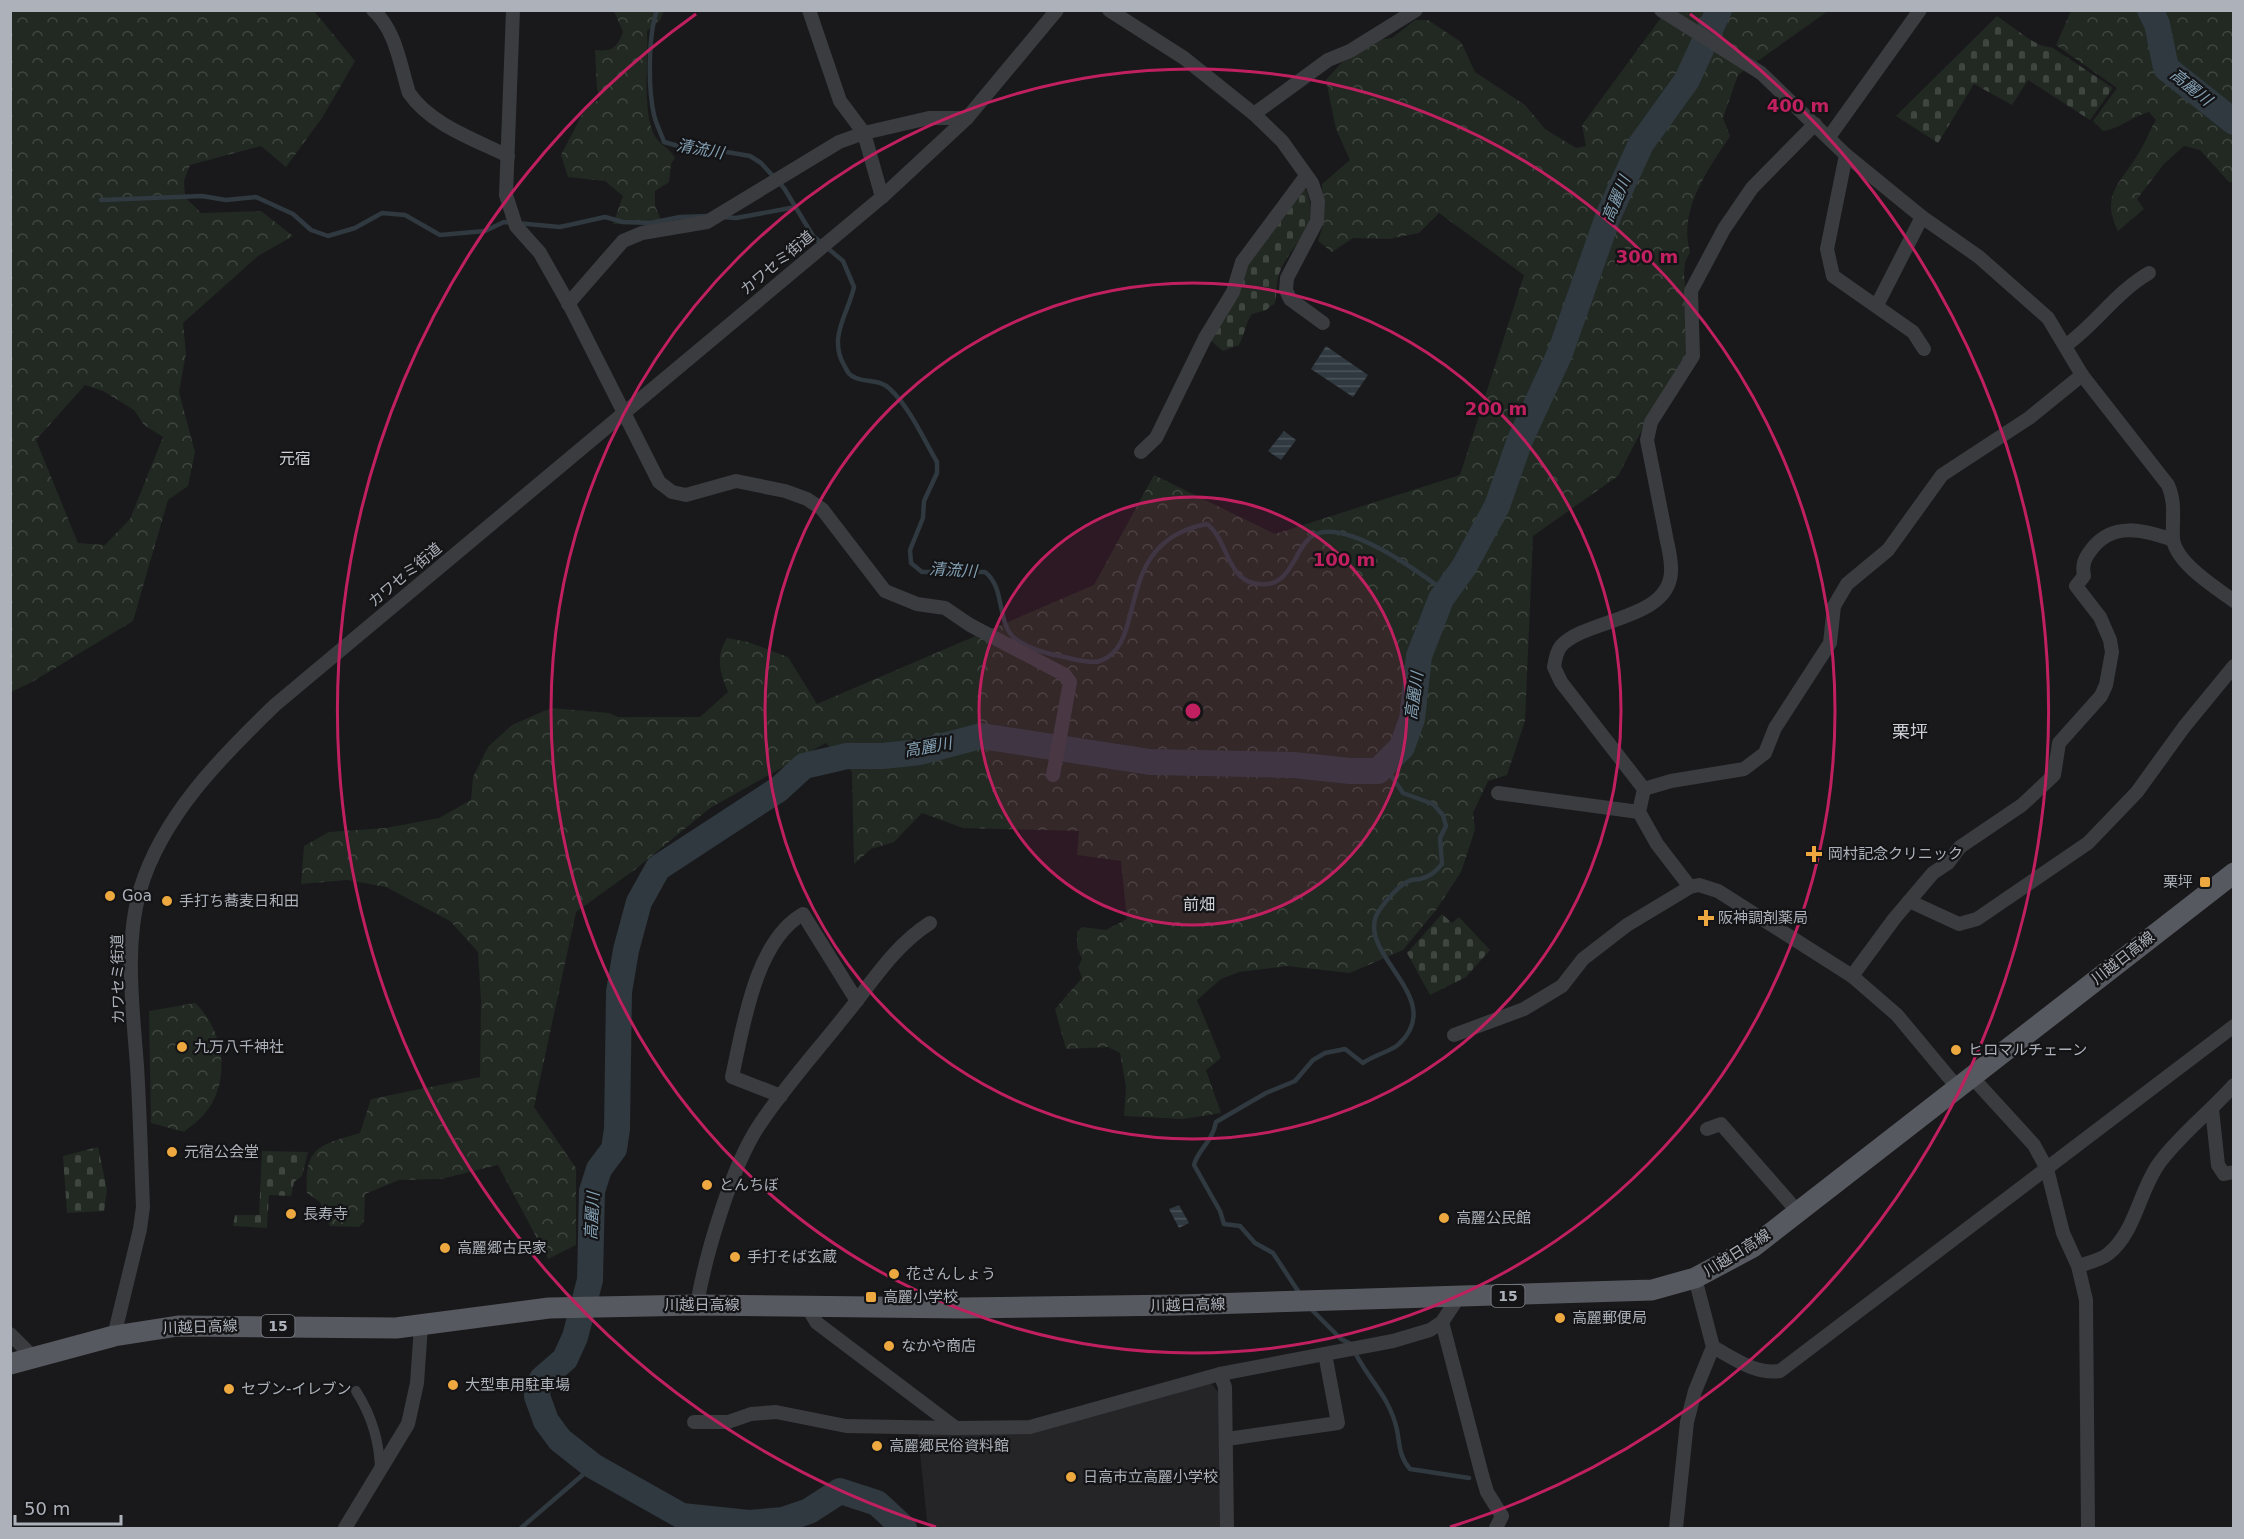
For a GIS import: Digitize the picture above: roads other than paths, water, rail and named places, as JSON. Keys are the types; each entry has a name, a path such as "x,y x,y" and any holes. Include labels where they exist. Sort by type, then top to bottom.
{"main road":[{"name":"川越日高線","path":"10,1364 114,1336 200,1324 319,1328 421,1326 549,1308 806,1305 963,1308 1458,1298 1652,1290 1695,1278 1753,1247 2234,873"}],"street":[{"path":"373,10 390,32 409,93 414,100 436,120 508,156"},
{"path":"513,10 506,195 509,209 516,226 540,253 568,303 659,482 666,489 686,495 736,481 785,491 807,499 822,509 885,591 917,604 945,608 970,625 1065,675 1070,682 1053,776"},
{"path":"809,10 840,101 864,133 882,197"},
{"name":"カワセミ街道","path":"114,1336 143,1207 132,985 134,920 140,891 149,868 169,828 193,794 229,750 275,705 882,197 967,118 1057,10"},
{"path":"1109,10 1184,58 1254,114 1282,141 1312,183 1318,201 1317,221 1287,278 1286,290 1290,300 1323,323"},
{"path":"1254,114 1328,60 1350,51 1416,10"},
{"path":"1829,137 1920,10"},
{"path":"1665,14 1746,62 1846,155 1922,217 1996,270 2048,318 2082,375 2168,485 2174,507 2173,540 2184,560 2203,579 2234,601"},
{"path":"568,303 623,241 642,233 708,222 839,142 864,133 929,118 967,118"},
{"path":"1690,886 1658,844 1639,813 1644,789 1561,682 1554,667 1556,656 1562,646 1577,636 1657,600 1666,586 1671,573 1669,553 1647,440 1651,422 1693,356 1691,291 1724,229 1752,188 1815,124"},
{"path":"1846,155 1827,249 1833,276 1913,332 1924,349"},
{"path":"1141,452 1156,438 1205,338 1233,292 1242,262 1306,176"},
{"path":"1876,305 1922,217"},
{"path":"2066,346 2088,330 2123,289 2149,273"},
{"path":"1644,789 1671,781 1744,769 1765,753 1775,728 1830,643 1834,606 1847,584 1888,550 1942,475 2029,418 2082,375"},
{"path":"1852,976 1933,873 1948,863 1960,847 2022,805 2054,776 2059,743 2101,696 2106,686 2112,652 2110,640 2100,617 2076,586 2084,576 2082,566 2094,545 2108,534 2123,529 2139,530 2173,540"},
{"path":"1909,901 1959,924 1977,919 2088,843 2137,792 2234,666"},
{"path":"1498,793 1639,813"},
{"path":"1454,1035 1524,1009 1562,986 1582,959 1627,925 1690,886 1699,885 1718,891 1852,976 1897,1015 2034,1145 2047,1169 2063,1233 2078,1266 2086,1300 2088,1528"},
{"path":"781,1096 732,1077 754,978 789,922 803,914 857,1001"},
{"path":"698,1305 701,1281 739,1164 760,1124 909,936 930,923"},
{"path":"1713,1347 1757,1370 1769,1373 1780,1371 2234,1026"},
{"path":"2078,1266 2107,1256 2120,1242 2149,1179 2160,1162 2187,1130 2212,1109 2234,1085"},
{"path":"2212,1109 2218,1165 2224,1174 2234,1172"},
{"path":"1707,1129 1721,1124 1798,1212"},
{"path":"1676,1528 1687,1422 1695,1391 1713,1347 1695,1278"},
{"path":"694,1422 728,1422 751,1414 776,1412 846,1426 1030,1427 1220,1374 1393,1341 1430,1330 1442,1322 1458,1298"},
{"path":"806,1305 817,1323 956,1428"},
{"path":"1442,1322 1487,1492 1502,1516 1496,1528"},
{"path":"345,1528 380,1474 408,1424 417,1383 421,1326"},
{"path":"10,1334 33,1358"},
{"path":"1227,1439 1338,1423 1325,1354"},
{"path":"1220,1374 1225,1387 1227,1528"},
{"path":"356,1390 378,1438 380,1474"}],"waterway":[{"name":"清流川","path":"657,10 652,34 651,91 654,115 664,142 696,151 721,151 750,156 761,163 784,188 813,236 843,261 854,287 839,335 838,345 844,365 848,373 854,377 878,382 890,389 910,414 937,462 937,473 924,501 923,518 910,550 911,563 922,572 985,572 995,584 1005,623 1012,636 1025,645 1041,651 1092,662 1100,661 1115,651 1124,635 1144,571 1156,551 1177,534 1207,524 1219,539 1232,566 1244,579 1253,583 1266,584 1277,581 1285,575 1308,540 1316,534 1330,532 1347,534 1365,541 1402,562 1446,592"},
{"name":"高麗川","path":"904,1528 877,1503 840,1491 809,1511 783,1520 749,1523 682,1516 593,1466 560,1440 546,1421 537,1396 538,1387 542,1379 565,1359 575,1337 590,1280 592,1191 599,1169 614,1149 617,1129 619,992 626,950 639,902 658,868 779,789 804,766 847,756 883,756 920,752 981,736 1150,762 1294,765 1350,771 1378,771 1402,747 1412,719 1419,656 1441,599 1464,567 1497,506 1520,440 1560,353 1609,214 1641,144 1687,80 1719,10"},
{"name":"高麗川","path":"2150,10 2157,24 2166,68 2234,122"},
{"path":"101,200 202,196 226,200 256,197 293,214 311,230 328,236 355,228 382,213 405,215 440,235 485,231 504,222 560,227 605,217 623,222 650,223 680,217 708,216"},
{"path":"722,217 736,218 796,207"},
{"path":"1298,1291 1273,1253 1255,1243 1240,1226 1224,1224 1220,1211 1194,1165 1216,1122 1266,1093 1295,1081 1313,1060 1325,1053 1345,1049 1363,1063 1399,1044 1411,1027 1413,1011 1409,995 1380,947 1374,931 1376,916 1403,884 1410,880 1427,877 1442,864 1440,838 1446,826 1443,815 1433,804 1403,793 1384,765"},
{"path":"1313,1311 1341,1339 1351,1344 1388,1405 1397,1430 1402,1455 1410,1469 1469,1478"},
{"path":"521,1528 593,1466"},
{"path":"678,1528 682,1516"}],"place":[{"name":"岡村記念クリニック","path":"1814,854"},
{"name":"栗坪","path":"2205,882"},
{"name":"Goa","path":"110,896"},
{"name":"手打ち蕎麦日和田","path":"167,901"},
{"name":"阪神調剤薬局","path":"1706,918"},
{"name":"九万八千神社","path":"182,1047"},
{"name":"ヒロマルチェーン","path":"1956,1050"},
{"name":"元宿公会堂","path":"172,1152"},
{"name":"とんちぼ","path":"707,1185"},
{"name":"長寿寺","path":"291,1214"},
{"name":"高麗公民館","path":"1444,1218"},
{"name":"高麗郷古民家","path":"445,1248"},
{"name":"手打そば玄蔵","path":"735,1257"},
{"name":"花さんしょう","path":"894,1274"},
{"name":"高麗小学校","path":"871,1297"},
{"name":"高麗郵便局","path":"1560,1318"},
{"name":"なかや商店","path":"889,1346"},
{"name":"大型車用駐車場","path":"453,1385"},
{"name":"セブン-イレブン","path":"229,1389"},
{"name":"高麗郷民俗資料館","path":"877,1446"},
{"name":"日高市立高麗小学校","path":"1071,1477"}],"district":[{"name":"元宿","path":"295,458"},
{"name":"栗坪","path":"1910,731"},
{"name":"前畑","path":"1199,904"}]}
